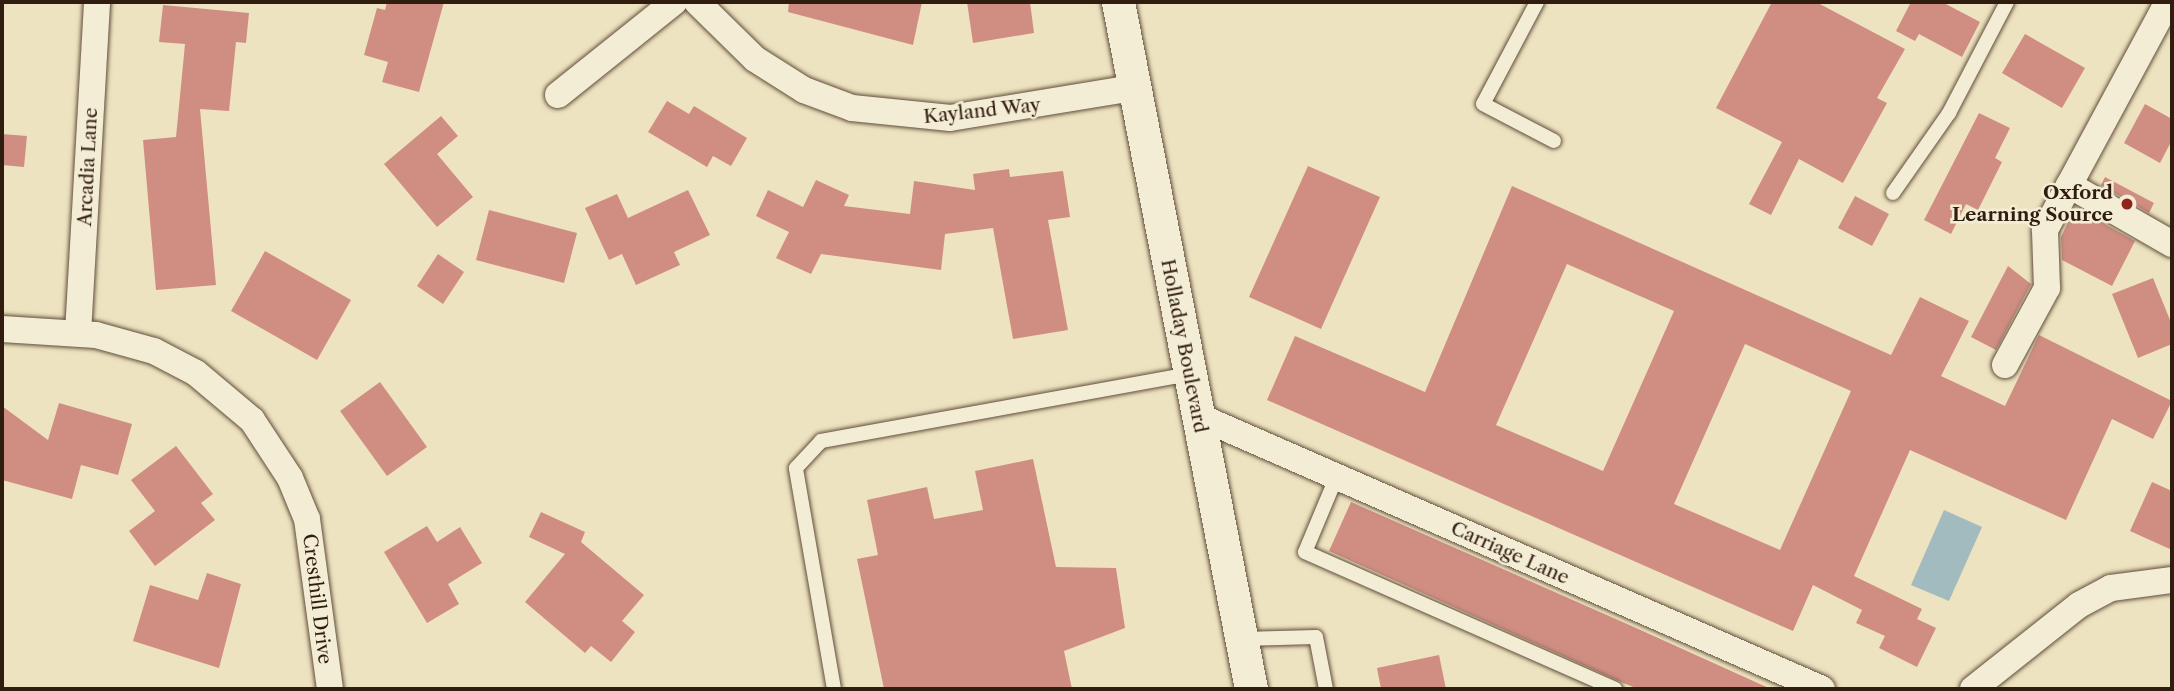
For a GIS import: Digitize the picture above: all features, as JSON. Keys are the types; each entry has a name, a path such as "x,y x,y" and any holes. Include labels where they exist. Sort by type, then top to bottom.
{"street":[{"name":"Arcadia Lane","path":"78,333 97,2"},
{"path":"558,95 674,2"},
{"name":"Kayland Way","path":"697,2 755,59 804,90 852,108 950,118 1134,88"},
{"name":"Holladay Boulevard","path":"1118,2 1251,689"},
{"path":"2005,365 2047,288 2041,242 2168,2"},
{"path":"2069,185 2172,244"},
{"name":"Cresthill Drive","path":"2,329 78,333 132,342 176,360 237,405 266,438 307,519 330,689"},
{"name":"Carriage Lane","path":"1198,416 1822,689"},
{"path":"1973,689 2079,604 2111,588 2172,580"}],"lane":[{"path":"1537,2 1483,104 1554,141"},
{"path":"1893,193 1949,113 2007,2"},
{"path":"834,689 796,468 821,441 1189,374"},
{"path":"1336,478 1305,552 1615,689"},
{"path":"1242,639 1316,637 1325,689"}],"water":[{"path":"1944,510 1982,527 1949,601 1911,585"}],"building":[{"path":"387,2 444,2 419,92 382,82 388,62 364,55 377,8 385,10"},
{"path":"789,2 922,2 913,45 788,12"},
{"path":"967,2 1030,2 1034,33 973,43"},
{"path":"1772,2 1816,2 1905,49 1877,98 1887,103 1843,183 1799,159 1771,215 1749,204 1782,142 1716,108"},
{"path":"1911,2 1942,2 1980,22 1962,57 1919,34 1915,41 1896,31"},
{"path":"163,5 249,13 246,43 236,42 229,111 200,109 216,285 156,290 143,140 176,137 185,44 159,42"},
{"path":"2025,34 2085,68 2062,108 2002,73"},
{"path":"667,101 689,114 694,106 747,138 731,166 713,156 707,167 648,132"},
{"path":"2145,104 2172,119 2172,140 2160,163 2124,143"},
{"path":"1979,113 2010,128 1995,158 2002,162 1978,210 1966,204 1951,234 1924,220"},
{"path":"441,116 458,136 437,154 473,197 437,227 384,164"},
{"path":"2,134 27,136 24,167 2,165"},
{"path":"1308,166 1380,197 1321,329 1249,297"},
{"path":"1009,169 1010,177 1063,171 1070,217 1048,220 1068,330 1013,339 993,228 945,234 941,270 821,254 811,274 776,258 789,232 756,216 768,190 803,207 816,180 849,195 844,206 910,214 914,181 975,190 973,174"},
{"path":"2105,177 2154,203 2149,213 2101,185"},
{"path":"1512,186 1891,355 1920,297 1969,321 1941,376 2005,406 2039,335 2172,401 2153,439 2112,419 2066,520 1910,450 1854,576 1922,609 1917,619 1936,628 1917,667 1879,648 1885,636 1856,623 1862,610 1813,585 1793,631 1267,400 1295,336 1425,392","holes":["1567,264 1674,311 1603,471 1496,425","1745,344 1851,391 1780,550 1674,504"]},
{"path":"688,190 710,235 674,252 680,265 636,285 622,254 609,260 585,208 617,194 628,218"},
{"path":"1855,196 1889,214 1872,246 1838,228"},
{"path":"489,210 577,233 564,283 476,260"},
{"path":"2085,213 2135,241 2112,286 2062,260 2061,237 2071,216 2081,221"},
{"path":"265,251 351,300 317,360 231,311"},
{"path":"438,254 464,272 443,304 417,286"},
{"path":"2008,266 2031,284 1996,350 1971,337"},
{"path":"2153,278 2172,325 2172,344 2138,358 2112,294"},
{"path":"380,382 427,447 387,476 340,411"},
{"path":"59,403 132,424 118,475 81,465 72,499 2,480 2,406 48,440"},
{"path":"176,446 213,494 201,503 215,520 155,566 129,531 155,511 131,480"},
{"path":"1033,459 1056,567 1116,568 1125,628 1064,651 1072,689 884,689 857,559 878,555 867,500 927,487 934,519 983,510 975,471"},
{"path":"2152,482 2172,491 2172,550 2130,531"},
{"path":"1351,502 1771,689 1638,689 1621,682 1329,551"},
{"path":"541,512 585,532 581,542 644,595 622,621 635,632 611,662 591,646 585,653 525,602 565,554 529,537"},
{"path":"427,526 437,542 460,527 482,563 448,584 459,604 427,623 384,552"},
{"path":"207,573 241,584 219,668 133,641 150,585 198,600"},
{"path":"1439,655 1446,689 1381,689 1377,668"}],"place":[{"name":"Oxford Learning Source","path":"2127,204"}]}
